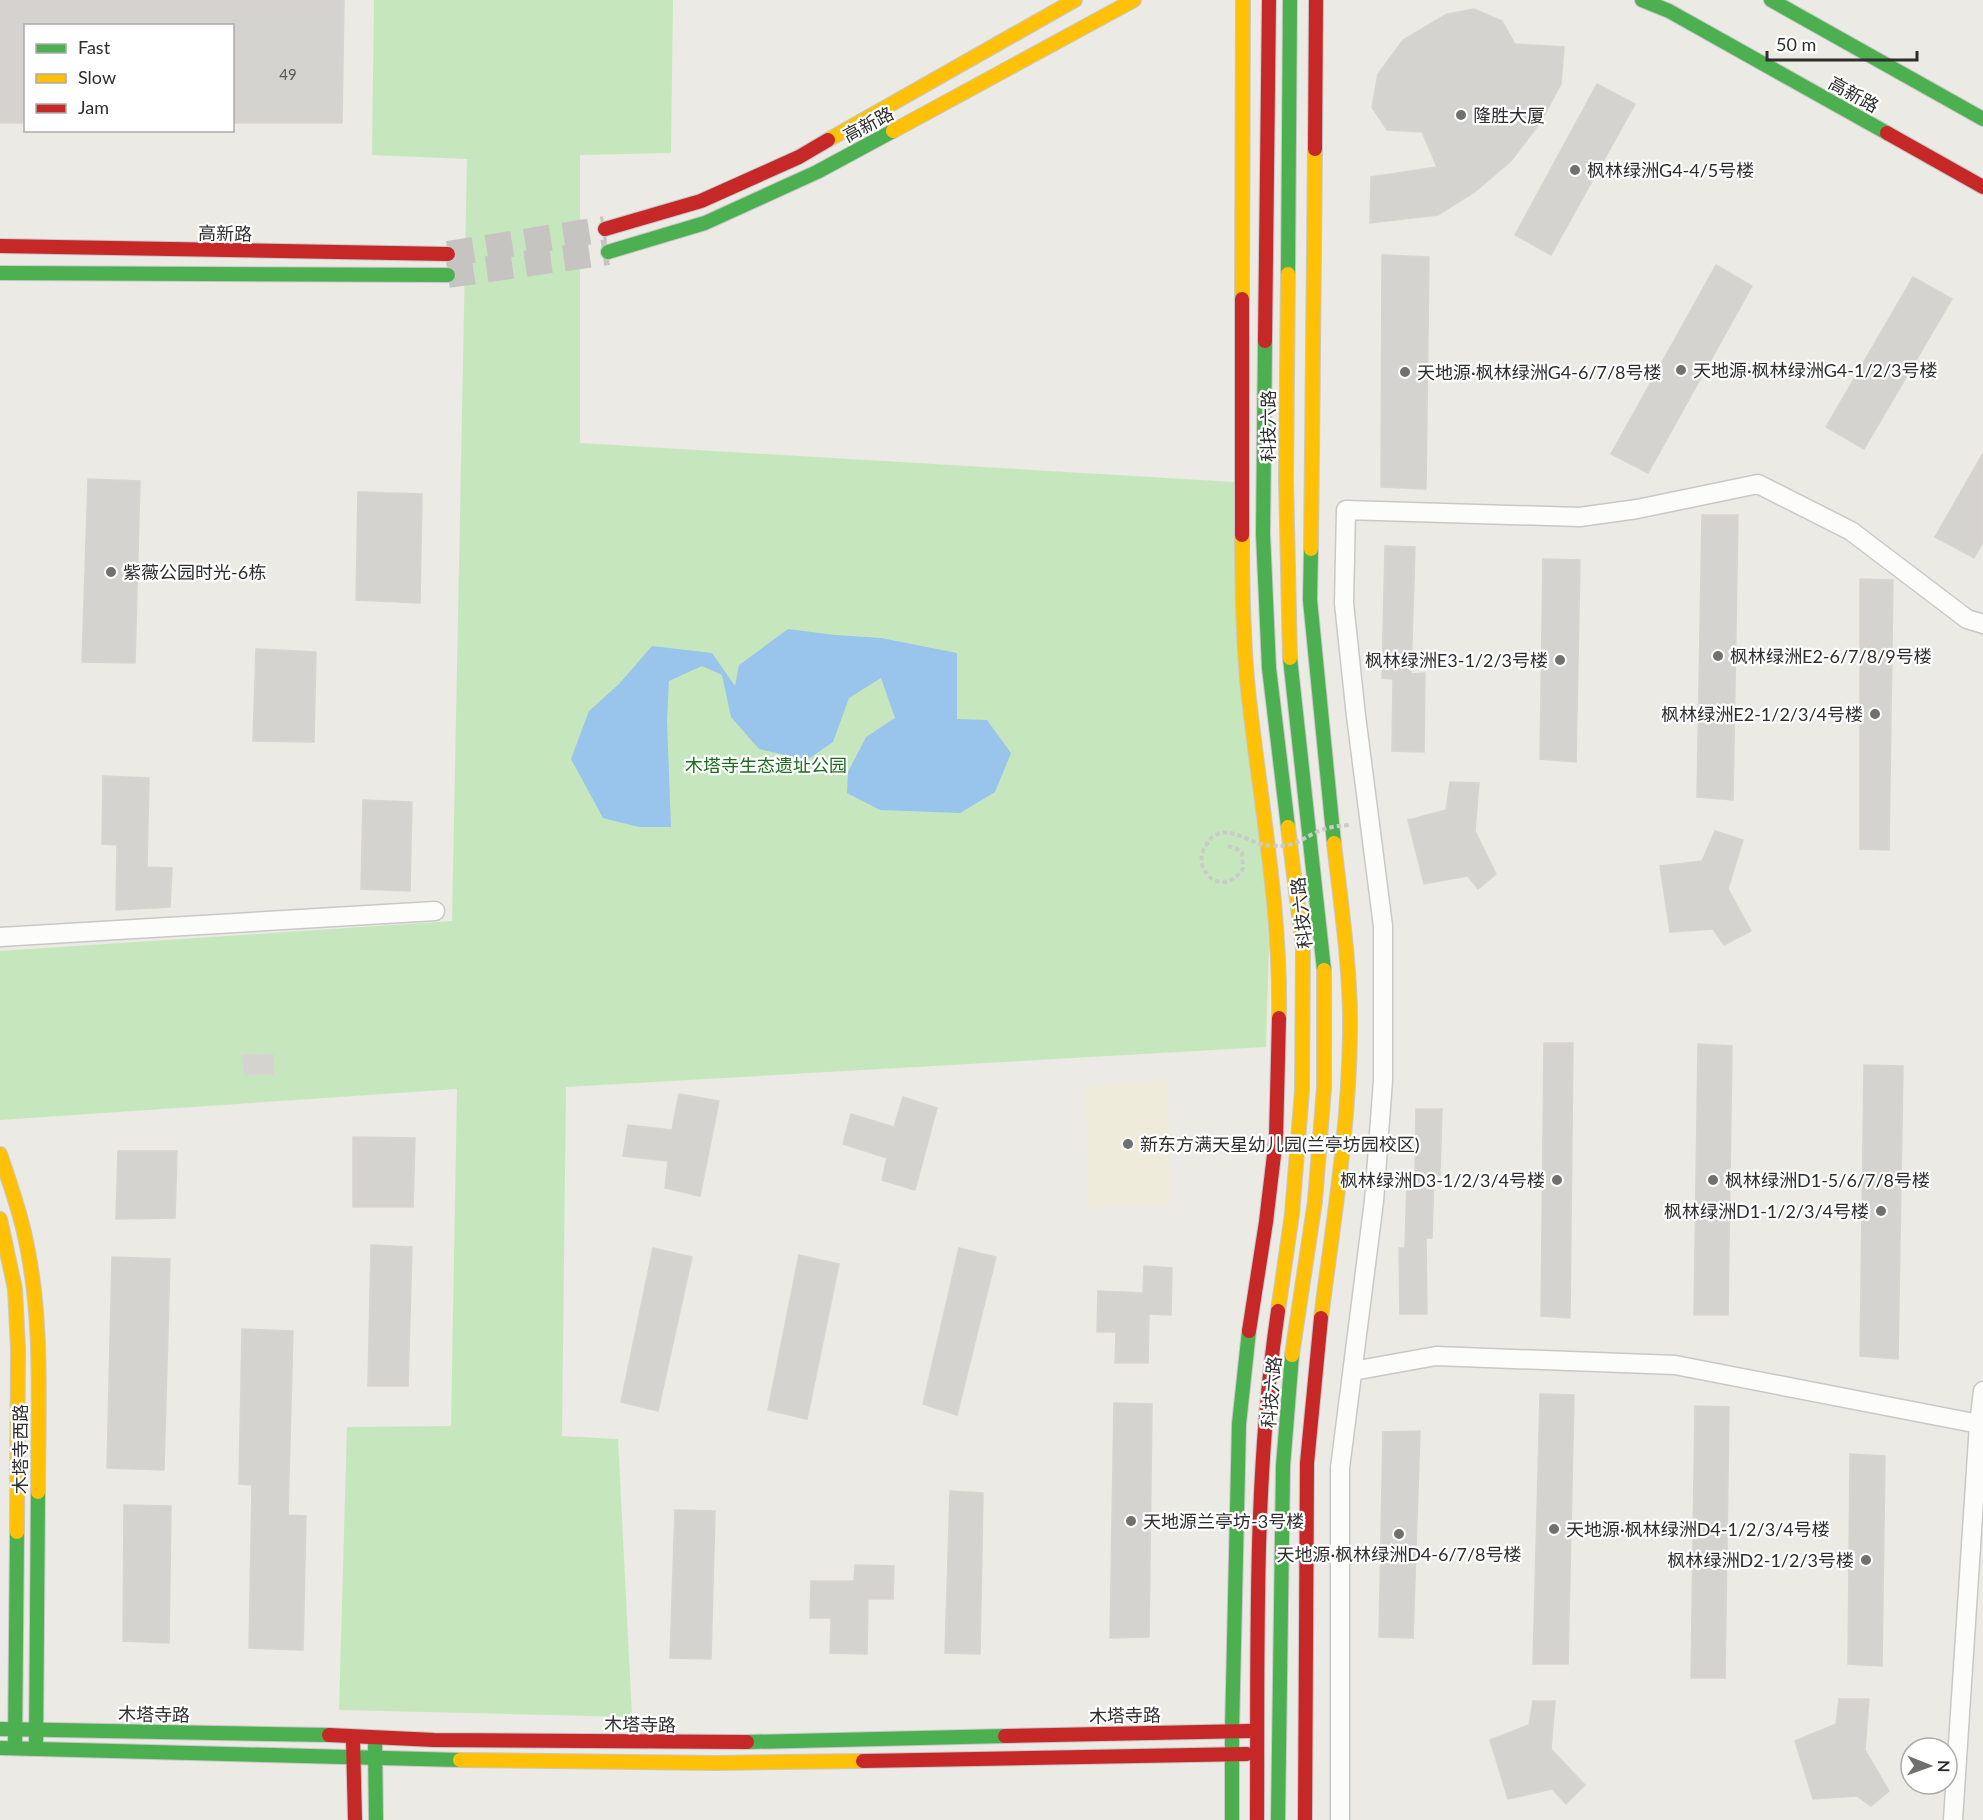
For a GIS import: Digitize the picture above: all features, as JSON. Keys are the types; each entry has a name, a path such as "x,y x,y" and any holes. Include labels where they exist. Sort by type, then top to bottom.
{"main road":[{"name":"高新路","path":"604,229 701,201 799,157 1075,0"},
{"name":"高新路","path":"608,252 705,223 817,172 1134,0"},
{"path":"1232,1820 1239,1424 1245,1360 1276,1138 1280,970 1276,908 1248,688 1242,591 1243,0"},
{"name":"科技六路","path":"1257,1820 1259,1549 1264,1437 1269,1371 1292,1214 1302,1090 1303,948 1269,668 1263,534 1269,0"},
{"name":"科技六路","path":"1278,1820 1283,1466 1289,1374 1316,1201 1324,1088 1324,957 1289,646 1286,479 1290,0"},
{"path":"1305,1820 1309,1411 1340,1175 1350,1034 1346,950 1310,600 1316,0"},
{"name":"高新路","path":"1642,0 1669,11 1983,187"},
{"path":"1771,0 1983,119"},
{"name":"高新路","path":"0,246 448,254"},
{"path":"0,273 448,275"},
{"name":"木塔寺西路","path":"0,1154 11,1181 28,1247 35,1303 39,1429 36,1748"},
{"name":"木塔寺西路","path":"0,1219 15,1288 18,1348 15,1748"},
{"name":"木塔寺路","path":"0,1729 375,1736 434,1740 714,1743 1279,1730"},
{"path":"353,1736 355,1820"},
{"path":"375,1736 376,1820"},
{"name":"木塔寺路","path":"0,1748 435,1760 716,1763 1279,1753"}],"street":[{"path":"1340,1820 1340,1468 1374,1201 1383,1080 1383,926 1344,603 1346,510 1580,517 1637,509 1758,484 1851,531 1967,619 1983,624"},
{"path":"0,937 435,911"},
{"path":"1353,1371 1436,1356 1675,1365 1978,1424"},
{"path":"1953,1820 1978,1424 1983,1391"}],"path":[{"path":"1228,846 1242,853 1244,861 1239,875 1227,882 1210,877 1204,871 1203,851 1215,836 1226,832 1236,833 1262,844 1289,845 1317,832 1348,825"}],"shaded area":[{"name":"新东方满天星幼儿园(兰亭坊园校区)","path":"1167,1081 1171,1203 1088,1207 1086,1086"}],"green space":[{"name":"木塔寺生态遗址公园","path":"374,0 673,0 671,153 580,155 580,443 1234,482 1269,943 1266,1047 566,1087 562,1436 618,1439 632,1717 339,1710 347,1427 451,1426 457,1089 0,1120 0,951 452,921 467,159 372,155"}],"water":[{"path":"788,629 881,638 957,653 957,719 987,720 1011,753 995,792 960,813 880,810 847,793 848,772 866,737 895,718 881,678 849,698 833,742 807,760 759,749 731,717 722,675 702,666 669,681 667,720 671,827 639,827 603,818 571,759 589,711 619,684 652,646 712,653 735,686 739,665"}],"building":[{"path":"0,0 344,0 342,123 234,123 234,24 24,24 24,123 0,123"},
{"name":"隆胜大厦","path":"1474,9 1502,21 1515,44 1564,47 1561,84 1540,123 1511,161 1476,191 1438,215 1370,223 1371,177 1437,167 1422,132 1387,130 1372,107 1378,74 1403,40 1447,14"},
{"name":"枫林绿洲G4-4/5号楼","path":"1597,84 1635,104 1551,255 1515,235"},
{"name":"天地源·枫林绿洲G4-6/7/8号楼","path":"1382,255 1429,257 1426,489 1381,487"},
{"name":"天地源·枫林绿洲G4-1/2/3号楼","path":"1716,265 1752,286 1648,473 1611,454"},
{"path":"1913,277 1952,299 1864,449 1826,427"},
{"path":"1983,453 1983,542 1974,558 1935,537"},
{"name":"紫薇公园时光-6栋","path":"88,479 140,481 135,663 82,662"},
{"path":"358,492 422,494 420,603 356,600"},
{"name":"枫林绿洲E2-6/7/8/9号楼","path":"1702,515 1738,515 1733,800 1697,797"},
{"path":"1385,546 1415,547 1411,674 1425,673 1424,752 1392,751 1393,679 1382,678"},
{"name":"枫林绿洲E3-1/2/3号楼","path":"1543,559 1580,560 1576,762 1540,759"},
{"name":"枫林绿洲E2-1/2/3/4号楼","path":"1860,579 1893,580 1889,850 1860,849"},
{"path":"256,649 316,652 314,742 253,741"},
{"path":"103,776 149,778 147,867 172,868 170,907 116,910 117,845 102,844"},
{"path":"1450,782 1479,783 1475,831 1496,874 1478,889 1468,876 1424,884 1408,820 1446,810"},
{"path":"363,800 412,802 410,891 361,889"},
{"path":"1715,831 1743,840 1728,889 1751,931 1724,945 1713,929 1670,932 1660,866 1702,861"},
{"name":"枫林绿洲D3-1/2/3/4号楼","path":"1544,1043 1573,1043 1570,1318 1541,1316"},
{"name":"枫林绿洲D1-5/6/7/8号楼","path":"1698,1044 1732,1046 1728,1315 1694,1315"},
{"path":"273,1054 274,1074 244,1075 243,1055"},
{"name":"枫林绿洲D1-1/2/3/4号楼","path":"1864,1065 1903,1066 1898,1359 1860,1356"},
{"path":"679,1094 719,1101 700,1196 665,1188 668,1161 623,1156 628,1125 672,1130"},
{"path":"903,1097 937,1108 915,1190 882,1180 887,1158 843,1144 851,1114 894,1127"},
{"path":"1416,1109 1442,1109 1440,1175 1434,1175 1432,1238 1426,1238 1427,1314 1400,1314 1399,1248 1405,1248 1407,1179 1415,1178"},
{"path":"353,1137 415,1138 413,1207 353,1207"},
{"path":"118,1151 177,1151 175,1218 116,1219"},
{"path":"371,1245 412,1247 408,1386 368,1386"},
{"path":"653,1248 692,1257 658,1411 621,1402"},
{"path":"959,1248 996,1257 957,1415 923,1404"},
{"path":"799,1255 839,1264 807,1419 768,1410"},
{"path":"112,1257 170,1259 164,1470 107,1468"},
{"path":"1144,1266 1172,1268 1171,1315 1149,1314 1148,1363 1115,1363 1116,1332 1097,1332 1098,1291 1143,1293"},
{"path":"242,1329 293,1331 288,1515 306,1516 303,1650 249,1648 252,1485 239,1484"},
{"name":"天地源·枫林绿洲D4-1/2/3/4号楼","path":"1540,1394 1574,1395 1568,1664 1533,1664"},
{"name":"天地源兰亭坊-3号楼","path":"1114,1403 1152,1404 1149,1637 1110,1638"},
{"path":"1695,1406 1729,1407 1725,1678 1691,1678"},
{"name":"天地源·枫林绿洲D4-6/7/8号楼","path":"1420,1431 1413,1638 1379,1637 1383,1432"},
{"name":"枫林绿洲D2-1/2/3号楼","path":"1850,1454 1885,1456 1882,1666 1848,1664"},
{"path":"950,1491 983,1493 980,1654 945,1653"},
{"path":"124,1505 171,1506 169,1643 123,1641"},
{"path":"675,1510 715,1511 711,1659 670,1658"},
{"path":"855,1565 894,1566 893,1599 868,1599 867,1654 830,1653 831,1618 810,1618 811,1581 854,1581"},
{"path":"1839,1699 1869,1699 1865,1750 1889,1791 1871,1806 1857,1796 1813,1799 1795,1741 1836,1724"},
{"path":"1533,1701 1555,1701 1551,1749 1585,1785 1566,1804 1552,1789 1508,1799 1490,1740 1529,1725"}],"tunnel":[{"path":"448,254 605,229"},
{"path":"448,275 608,252"}],"traffic: fast":[{"path":"1288,274 1290,0"},
{"path":"1642,0 1669,11 1887,133"},
{"path":"1771,0 1983,119"},
{"path":"608,252 705,223 817,172 893,131"},
{"path":"0,273 448,275"},
{"path":"1265,341 1263,534 1269,668 1288,827"},
{"path":"1311,549 1310,600 1334,843"},
{"path":"1290,658 1324,970"},
{"path":"1232,1820 1239,1424 1249,1331"},
{"path":"1278,1820 1283,1466 1292,1355"},
{"path":"36,1745 38,1492"},
{"path":"15,1745 17,1532"},
{"path":"0,1729 329,1735"},
{"path":"747,1742 1005,1736"},
{"path":"375,1742 376,1820"},
{"path":"0,1748 460,1760"}],"traffic: slow":[{"path":"828,140 1075,0"},
{"path":"893,131 1134,0"},
{"path":"1242,299 1243,0"},
{"path":"1311,549 1315,149"},
{"path":"1288,274 1286,479 1290,658"},
{"path":"1242,535 1246,671 1277,936 1279,1018"},
{"path":"1278,1311 1292,1214 1302,1091 1303,948 1288,827"},
{"path":"1321,1318 1344,1141 1350,1033 1347,962 1334,843"},
{"path":"1292,1355 1315,1201 1324,1088 1324,970"},
{"path":"0,1154 24,1232 35,1296 39,1394 38,1492"},
{"path":"0,1219 15,1289 18,1348 17,1532"},
{"path":"460,1760 716,1763 863,1761"}],"traffic: jam":[{"path":"1265,341 1269,0"},
{"path":"1315,149 1316,0"},
{"path":"1887,133 1983,187"},
{"path":"605,229 701,201 799,157 828,140"},
{"path":"0,246 448,254"},
{"path":"1242,299 1242,535"},
{"path":"1249,1331 1276,1138 1279,1018"},
{"path":"1257,1820 1258,1565 1264,1438 1278,1311"},
{"path":"1305,1820 1307,1463 1321,1318"},
{"path":"1005,1736 1249,1731"},
{"path":"329,1735 434,1740 747,1742"},
{"path":"353,1740 355,1820"},
{"path":"863,1761 1247,1754"}],"place":[{"name":"隆胜大厦","path":"1461,115"},
{"name":"枫林绿洲G4-4/5号楼","path":"1575,170"},
{"name":"天地源·枫林绿洲G4-1/2/3号楼","path":"1681,370"},
{"name":"天地源·枫林绿洲G4-6/7/8号楼","path":"1405,372"},
{"name":"紫薇公园时光-6栋","path":"111,572"},
{"name":"枫林绿洲E2-6/7/8/9号楼","path":"1718,656"},
{"name":"枫林绿洲E3-1/2/3号楼","path":"1560,660"},
{"name":"枫林绿洲E2-1/2/3/4号楼","path":"1875,714"},
{"name":"新东方满天星幼儿园(兰亭坊园校区)","path":"1128,1144"},
{"name":"枫林绿洲D3-1/2/3/4号楼","path":"1557,1180"},
{"name":"枫林绿洲D1-5/6/7/8号楼","path":"1713,1180"},
{"name":"枫林绿洲D1-1/2/3/4号楼","path":"1881,1211"},
{"name":"天地源兰亭坊-3号楼","path":"1131,1521"},
{"name":"天地源·枫林绿洲D4-1/2/3/4号楼","path":"1554,1529"},
{"name":"天地源·枫林绿洲D4-6/7/8号楼","path":"1399,1534"},
{"name":"枫林绿洲D2-1/2/3号楼","path":"1866,1560"}]}
